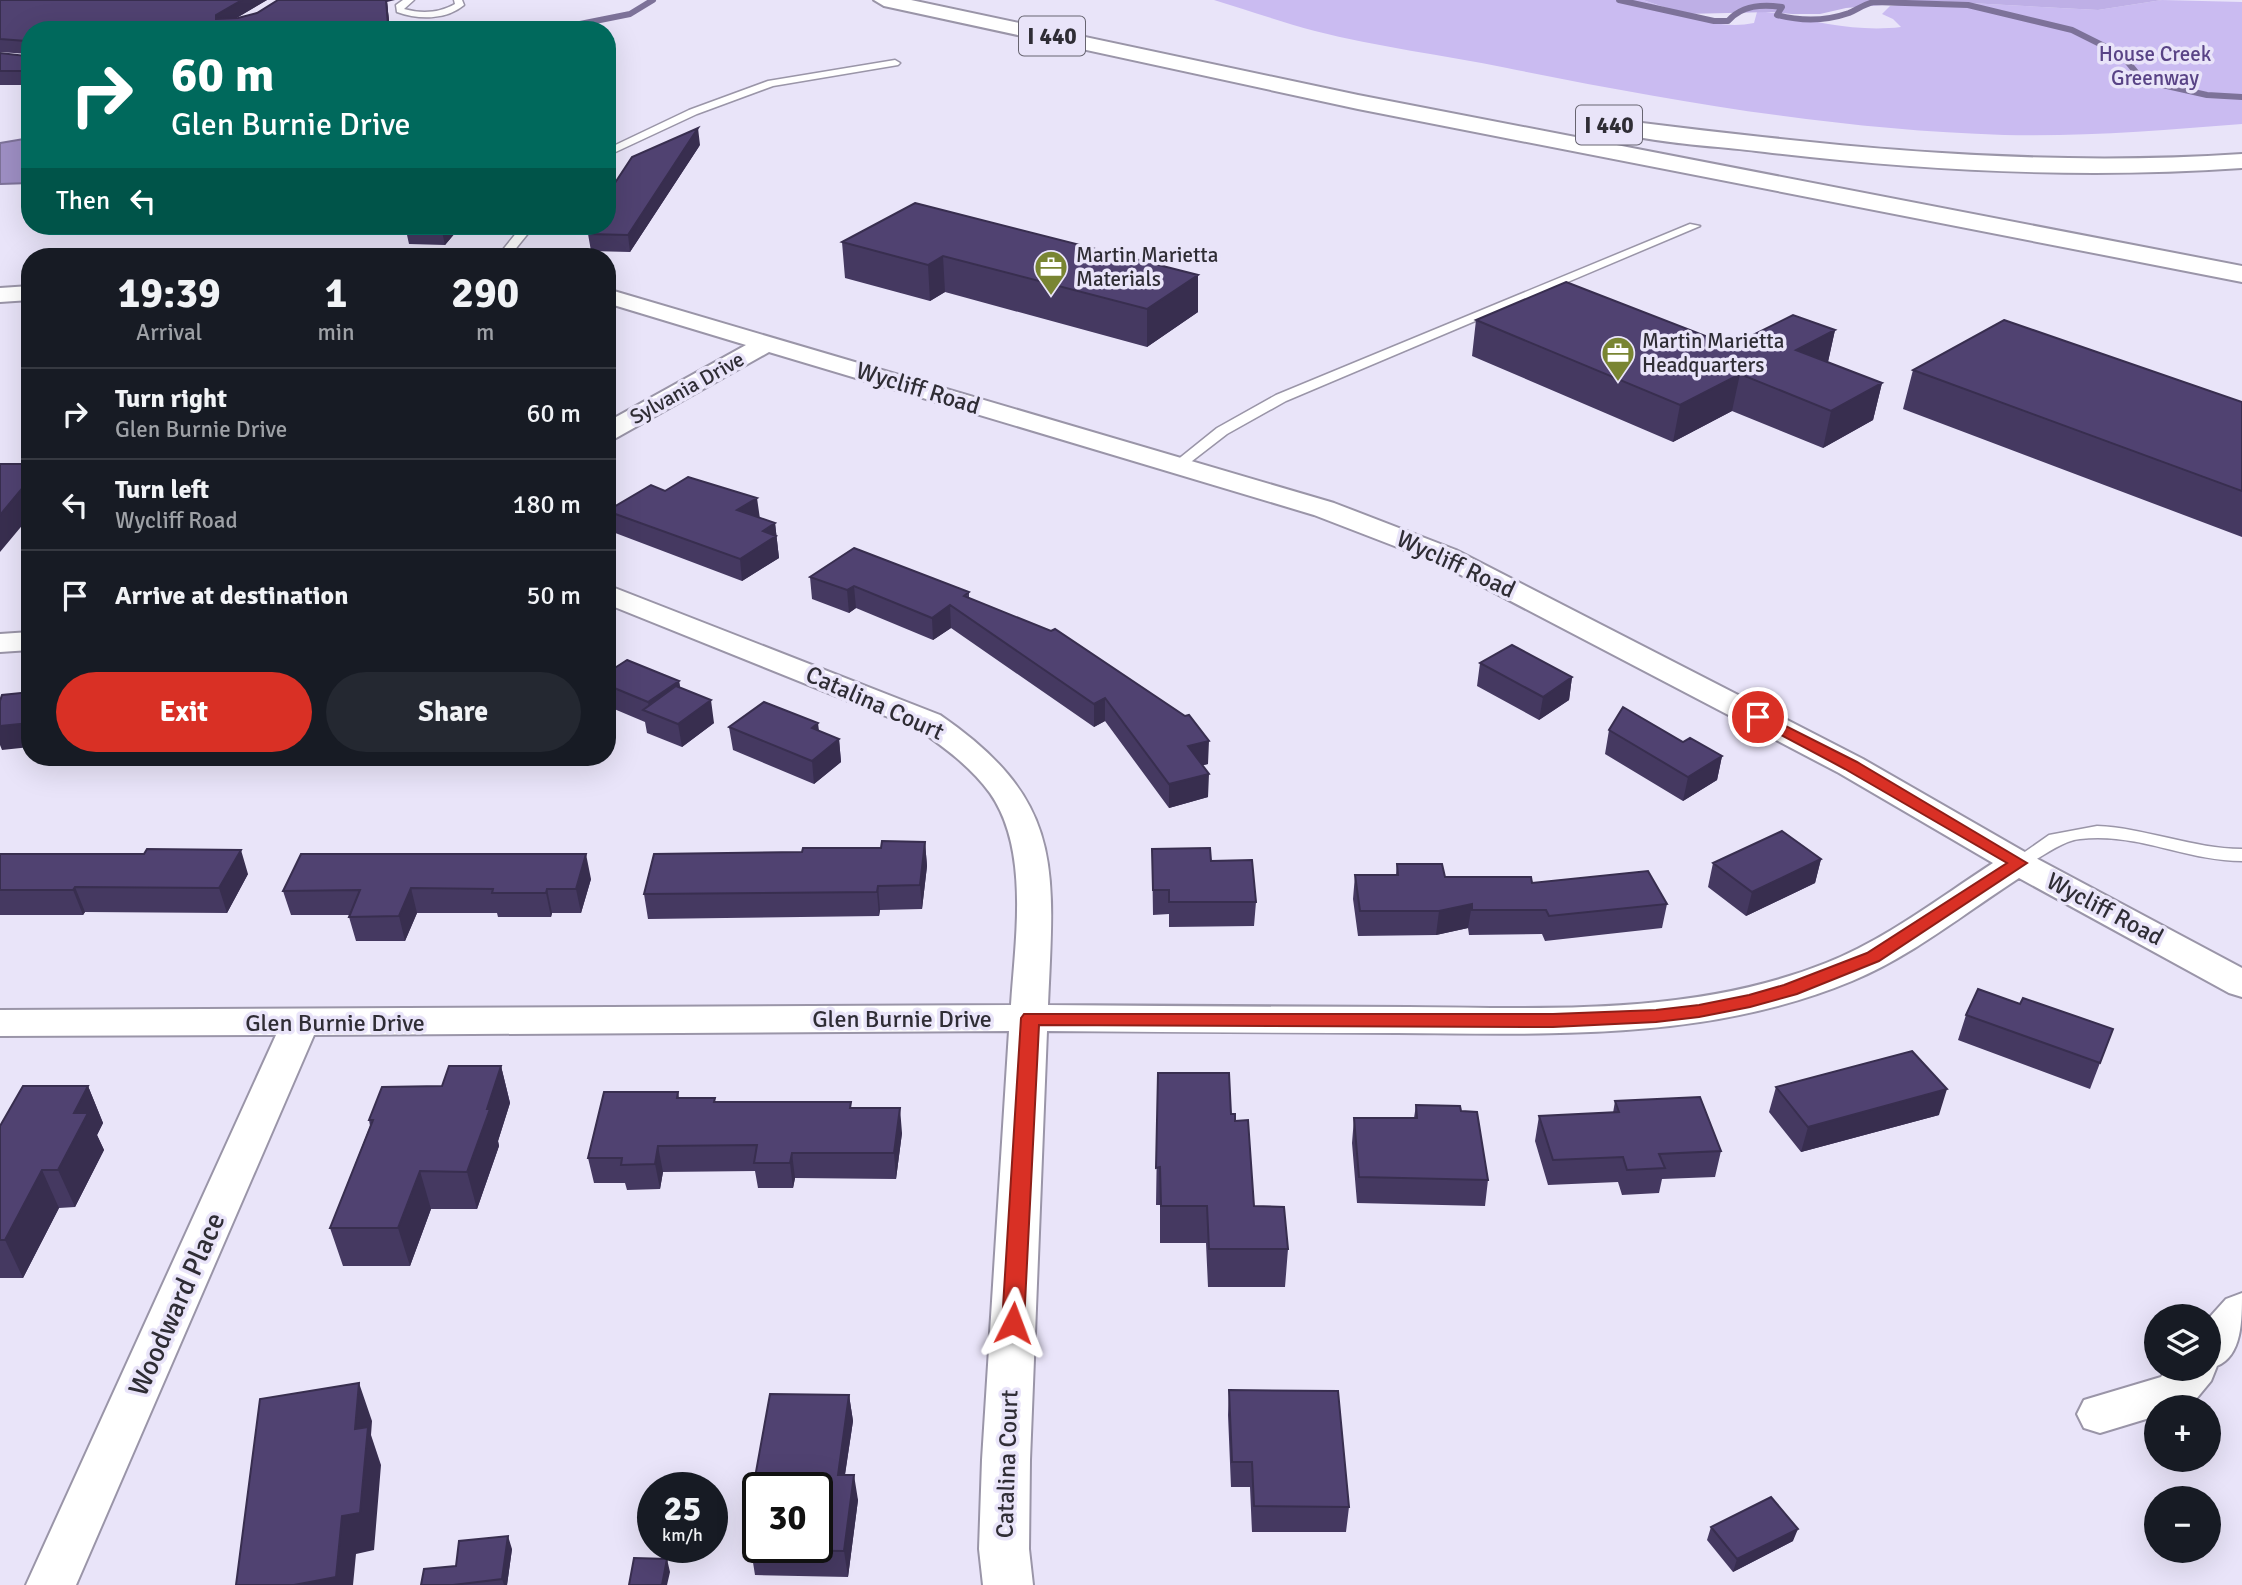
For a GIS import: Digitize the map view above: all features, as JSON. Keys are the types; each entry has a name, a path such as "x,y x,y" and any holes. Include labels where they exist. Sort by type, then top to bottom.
{"highway":[{"name":"I 440","path":"884,0 1358,102 2242,274"},
{"name":"I 440","path":"977,0 1100,24"},
{"name":"I 440","path":"1600,123 1889,180"},
{"path":"1626,128 1821,153 1980,166 2094,168 2242,161"},
{"path":"2018,229 2242,296"}],"street":[{"path":"0,295 21,294"},
{"name":"Wycliff Road","path":"616,299 1357,520 1446,556 1851,766 2018,863 2242,984"},
{"name":"Sylvania Drive","path":"616,428 766,343"},
{"name":"Catalina Court","path":"616,598 929,722 964,746 1003,787 1026,838 1035,899 1006,1460 1004,1549 1008,1585"},
{"path":"0,642 21,641"},
{"name":"Glen Burnie Drive","path":"0,1023 300,1024 1030,1018 1521,1021 1656,1016 1699,1011 1780,992 1837,973 1873,957 2018,863"},
{"name":"Woodward Place","path":"51,1585 300,1024"},
{"path":"2221,1336 2242,1311"},
{"path":"2100,1414 2176,1391 2184,1381"}],"lane":[{"path":"410,0 400,5 400,10 421,14 450,10 460,5 458,0"},
{"path":"616,149 693,112 771,83 895,63"},
{"path":"1178,466 1222,431 1281,398 1694,226"},
{"path":"2018,863 2054,839 2085,833 2115,832 2225,855 2242,855"}],"green space":[{"name":"House Creek Greenway","path":"1214,0 1643,0 1697,19 1725,24 1754,23 1757,12 1766,12 1837,25 1874,28 1901,27 1882,14 1890,6 1932,1 2098,10 2162,0 2242,2 2242,124 2064,135 2004,135 1817,120 1630,92 1363,42 1302,27"}],"shaded area":[{"path":"1643,0 2162,0 2098,10 1932,1 1846,8 1820,14 1684,14"},
{"path":"21,140 21,183 0,184 0,143"}],"building":[{"path":"0,0 242,0 216,15 216,19 238,18 257,13 278,0 386,0 388,21 21,21 21,41 0,39"},
{"path":"0,53 21,55 21,71 0,71"},
{"path":"698,128 628,235 616,235 616,181 632,157"},
{"path":"915,203 1198,275 1147,309 943,256 928,265 842,242"},
{"path":"1566,282 1731,346 1793,315 1835,330 1796,350 1882,383 1831,411 1740,374 1680,405 1476,320"},
{"path":"2004,320 2242,402 2242,491 1913,370"},
{"path":"0,464 21,464 21,490 0,515"},
{"path":"688,477 757,498 737,510 775,523 763,531 776,536 740,559 616,514 616,506 651,485 665,491"},
{"path":"854,548 969,592 964,596 1051,631 1055,629 1185,716 1189,715 1209,741 1188,746 1209,774 1169,784 1105,698 1094,704 950,605 932,618 854,586 847,590 810,577"},
{"path":"1512,645 1572,677 1543,697 1480,663"},
{"path":"627,660 679,681 648,702 616,689 616,667"},
{"path":"676,686 711,700 678,724 643,710"},
{"path":"21,693 21,724 0,726 2,695"},
{"path":"764,702 818,723 812,728 839,739 812,761 729,727"},
{"path":"1623,707 1683,742 1690,738 1722,756 1688,777 1609,730"},
{"path":"1782,831 1821,859 1752,892 1713,863"},
{"path":"882,841 925,842 920,885 878,886 877,892 644,894 654,854 881,848"},
{"path":"1210,848 1211,861 1252,860 1256,902 1169,902 1169,890 1153,890 1152,849"},
{"path":"147,849 241,850 219,888 75,887 73,890 0,890 0,854 144,854"},
{"path":"301,854 586,854 576,889 547,889 546,893 492,893 493,889 411,888 399,916 349,917 360,890 283,891"},
{"path":"1397,864 1442,864 1445,877 1531,877 1532,883 1648,871 1667,904 1549,916 1546,910 1472,910 1472,904 1439,911 1360,911 1355,875 1398,875"},
{"path":"1978,989 2020,1004 2023,998 2113,1029 2100,1063 1966,1015"},
{"path":"1912,1051 1947,1089 1808,1127 1776,1087"},
{"path":"449,1066 501,1066 487,1109 490,1109 467,1172 420,1171 398,1228 330,1228 373,1120 369,1120 382,1087 442,1086"},
{"path":"1158,1073 1229,1073 1231,1114 1235,1114 1235,1121 1248,1120 1254,1206 1284,1207 1288,1249 1209,1249 1207,1206 1161,1206 1160,1167 1156,1168"},
{"path":"23,1086 88,1086 74,1113 88,1113 58,1170 42,1170 5,1240 0,1240 0,1126"},
{"path":"604,1092 678,1092 677,1098 715,1098 714,1102 851,1102 850,1108 900,1108 894,1153 792,1153 790,1163 754,1163 757,1145 658,1146 655,1164 621,1165 622,1158 588,1158"},
{"path":"1700,1097 1721,1151 1659,1154 1665,1168 1627,1170 1623,1157 1553,1160 1539,1116 1619,1112 1615,1101"},
{"path":"1416,1105 1460,1106 1461,1111 1477,1112 1488,1180 1359,1177 1354,1118 1417,1118"},
{"path":"359,1383 355,1429 368,1427 360,1513 342,1516 336,1577 294,1585 236,1585 260,1399"},
{"path":"1229,1390 1338,1391 1349,1507 1254,1506 1252,1462 1232,1462"},
{"path":"770,1394 849,1395 838,1475 854,1475 844,1551 833,1551 833,1472 756,1472"},
{"path":"1771,1497 1798,1529 1737,1559 1711,1527"},
{"path":"508,1536 502,1579 453,1585 421,1585 424,1569 456,1566 459,1541"},
{"path":"634,1558 637,1558 637,1563 666,1563 662,1585 629,1585"}],"waterway":[{"path":"595,21 630,14 653,0"},
{"path":"1619,0 1714,21 1728,21 1746,9 1760,6 1782,7 1777,15 1813,19 1840,16 1874,2 1968,5 2072,30 2122,55 2139,76 2149,82 2207,95 2242,97"}],"place":[{"name":"Martin Marietta Materials","path":"1051,297"},
{"name":"Martin Marietta Headquarters","path":"1618,383"}],"route":[{"path":"1013,1323 1030,1018 1553,1021 1699,1011 1750,1001 1790,989 1873,957 2018,863 1851,766 1758,717"}]}
